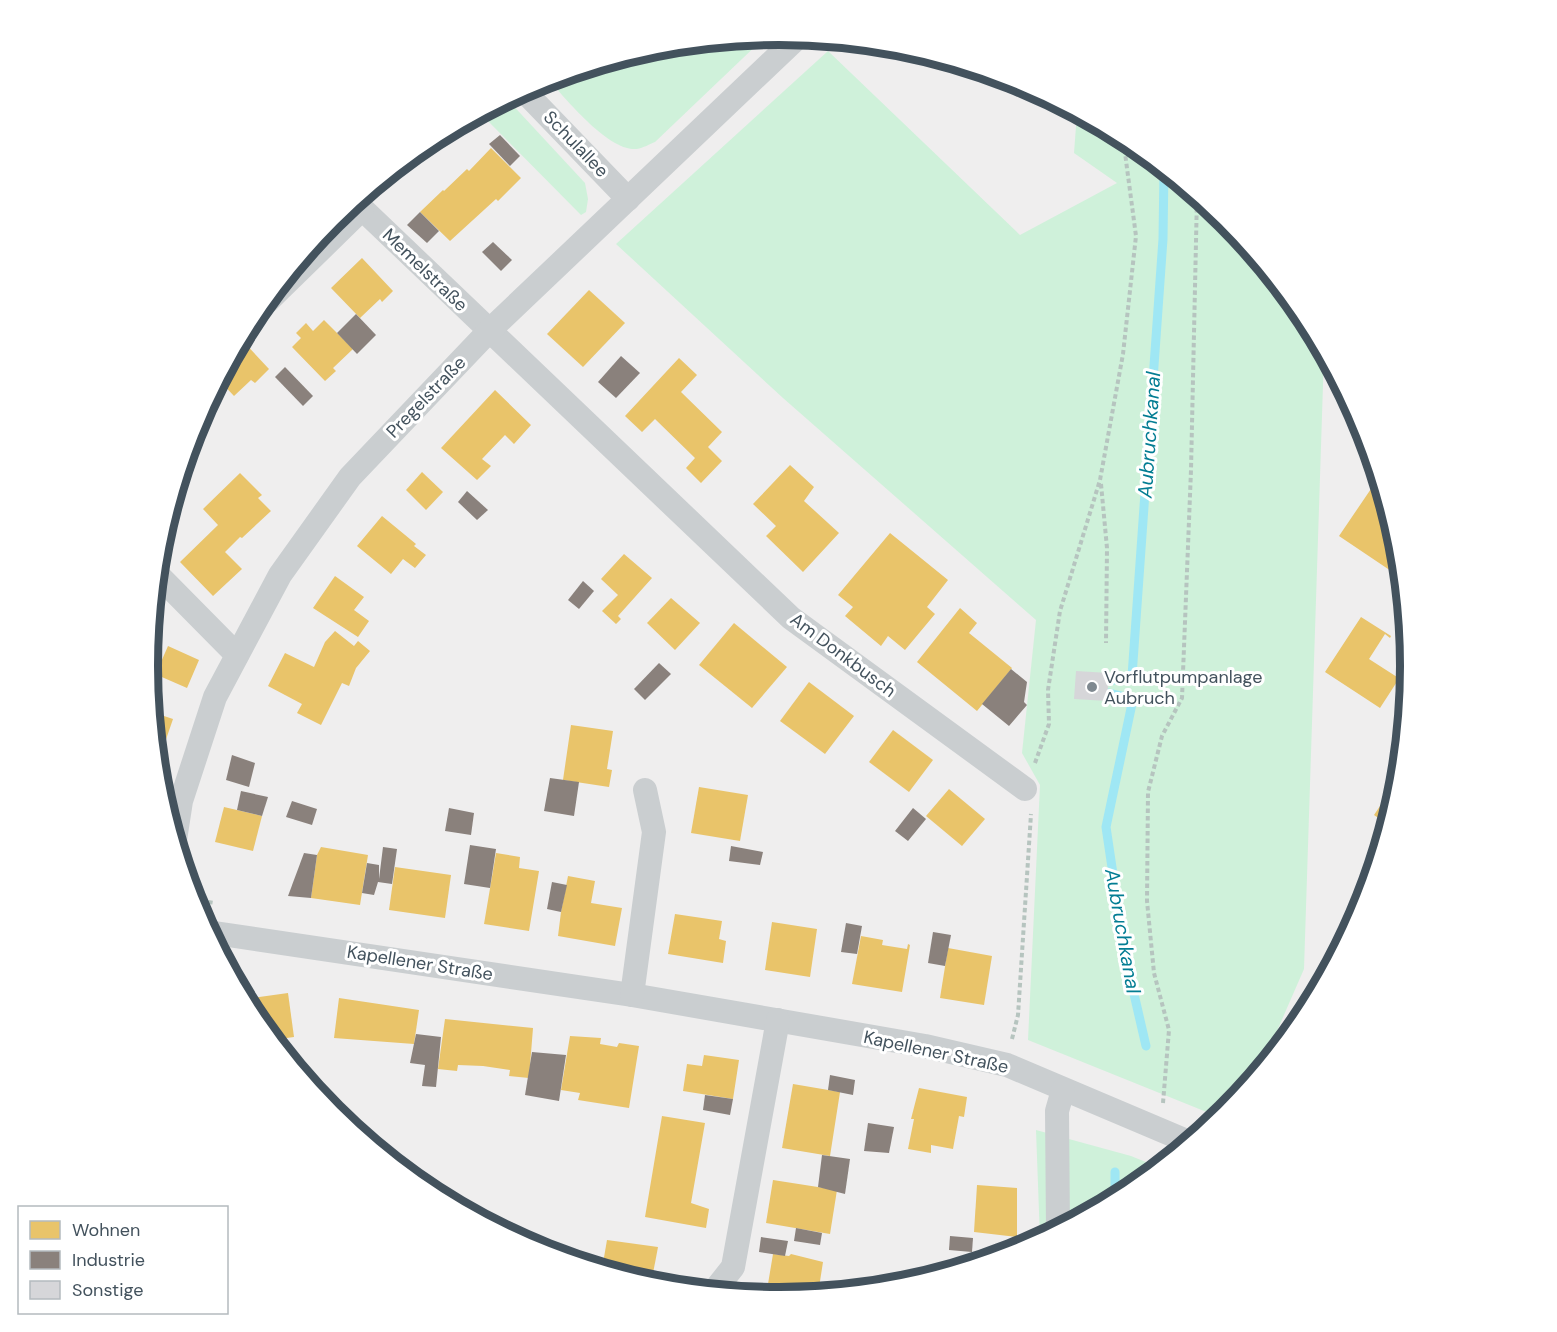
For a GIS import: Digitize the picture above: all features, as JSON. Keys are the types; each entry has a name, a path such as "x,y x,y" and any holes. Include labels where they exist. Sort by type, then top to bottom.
{"street":[{"name":"Pregelstraße","path":"178,822 181,801 215,698 280,575 350,477 489,331 789,45"},
{"name":"Schulallee","path":"531,97 628,199"},
{"name":"Memelstraße","path":"360,207 489,331"},
{"name":"Am Donkbusch","path":"489,331 791,618 1024,789"},
{"path":"164,581 237,655"},
{"path":"632,995 654,832 645,790"},
{"name":"Kapellener Straße","path":"219,934 632,995 925,1046 1007,1065 1181,1139"},
{"path":"719,1284 733,1267 778,1020"},
{"path":"1058,1220 1057,1111 1063,1090"}],"path":[{"path":"1012,1040 1018,1015 1030,848 1032,800 1024,789 1049,724 1048,690 1060,611 1100,480 1123,354 1136,236 1125,150"},
{"path":"1159,1130 1169,1029 1154,973 1147,901 1148,792 1162,736 1182,698 1191,470 1197,207"},
{"path":"1100,480 1107,548 1106,643"}],"green space":[{"path":"756,46 655,142 644,147 626,148 614,142 577,111 555,87 618,66 657,57 697,50"},
{"path":"828,51 1020,235 1117,183 1074,153 1076,121 1089,128 1157,173 1218,227 1271,288 1295,321 1323,370 1304,969 1272,1043 1209,1113 1028,1040 1040,785 1022,753 1036,620 783,398 616,244"},
{"path":"513,105 585,183 588,199 586,212 581,215 486,119"},
{"path":"1036,1130 1131,1156 1150,1164 1089,1204 1040,1229"}],"building: Wohnen":[{"path":"491,148 521,178 498,201 496,199 450,241 420,212 467,169 469,171"},
{"path":"362,258 393,291 382,302 380,299 360,318 331,288"},
{"path":"589,290 625,323 583,367 547,334"},
{"path":"324,320 353,349 333,368 336,371 325,381 292,347 301,338 296,333 306,323 313,331"},
{"path":"247,345 269,369 255,383 251,380 234,396 225,386"},
{"path":"679,358 697,375 681,392 722,432 708,447 722,461 701,483 686,468 695,458 655,419 642,432 625,416"},
{"path":"495,390 531,425 514,444 505,435 482,459 491,466 477,480 441,448"},
{"path":"790,465 814,487 804,501 839,533 803,572 766,536 776,526 753,504"},
{"path":"422,472 443,492 426,510 406,490"},
{"path":"240,473 262,495 258,498 271,511 225,552 242,569 213,596 180,562 218,525 203,509"},
{"path":"1373,486 1388,545 1392,572 1339,536"},
{"path":"382,516 426,555 415,568 403,559 391,574 357,546"},
{"path":"890,533 948,580 927,607 935,614 905,650 888,636 881,646 845,616 853,607 838,595"},
{"path":"624,554 652,578 618,616 621,619 616,624 602,611 618,595 601,579"},
{"path":"335,576 364,597 354,610 369,621 358,637 313,608"},
{"path":"671,598 700,623 675,650 647,623"},
{"path":"960,608 977,623 969,633 1012,668 977,711 917,662"},
{"path":"1361,617 1391,636 1390,638 1385,634 1369,659 1397,677 1400,673 1399,678 1380,708 1325,672"},
{"path":"734,623 787,667 752,708 699,665"},
{"path":"335,631 354,646 358,641 370,651 356,668 349,686 342,683 321,725 297,713 302,704 268,686 285,653 314,667 325,642"},
{"path":"168,646 199,660 187,688 158,675 158,661 161,662"},
{"path":"809,682 854,716 825,754 780,721"},
{"path":"160,715 173,719 163,748"},
{"path":"571,725 613,731 607,769 612,770 609,787 563,780"},
{"path":"893,730 933,760 909,792 869,762"},
{"path":"699,787 748,795 740,841 691,833"},
{"path":"949,789 985,819 962,846 926,816"},
{"path":"1385,798 1380,819 1374,815"},
{"path":"224,807 262,816 253,851 215,842"},
{"path":"321,847 368,855 360,905 311,898 317,855"},
{"path":"496,853 520,857 519,868 539,871 529,931 484,924"},
{"path":"395,867 451,875 445,918 389,910"},
{"path":"568,876 595,881 591,903 622,908 615,946 558,936"},
{"path":"675,914 722,921 719,939 726,941 723,963 668,954"},
{"path":"772,922 817,929 810,977 765,970"},
{"path":"861,936 883,940 882,945 907,949 908,944 910,945 902,992 852,984"},
{"path":"948,948 992,956 984,1005 940,998"},
{"path":"288,993 294,1037 282,1039 254,998"},
{"path":"339,998 419,1010 414,1044 334,1038"},
{"path":"445,1019 533,1028 529,1078 509,1076 510,1070 483,1066 458,1065 457,1071 438,1069"},
{"path":"570,1036 601,1038 600,1044 617,1047 619,1043 639,1046 629,1108 578,1100 580,1093 561,1090"},
{"path":"704,1055 739,1060 733,1099 683,1091 687,1064 702,1066"},
{"path":"793,1084 840,1092 830,1156 782,1148"},
{"path":"919,1088 967,1097 964,1117 959,1116 953,1149 931,1145 931,1153 908,1149 914,1119 911,1119"},
{"path":"662,1116 705,1123 691,1203 709,1209 706,1228 645,1217"},
{"path":"773,1180 837,1190 830,1234 766,1223"},
{"path":"977,1185 1017,1188 1017,1237 974,1232"},
{"path":"607,1240 658,1247 653,1274 603,1261"},
{"path":"773,1254 789,1256 791,1254 823,1262 819,1286 768,1287"}],"building: Industrie":[{"path":"500,135 520,156 510,166 489,144"},
{"path":"420,212 439,231 427,243 407,225"},
{"path":"493,242 512,260 501,271 482,252"},
{"path":"356,314 376,335 357,354 337,333"},
{"path":"621,356 640,373 616,398 598,382"},
{"path":"285,367 313,396 303,406 275,377"},
{"path":"467,491 488,510 477,520 458,502"},
{"path":"583,581 594,591 579,609 568,600"},
{"path":"659,663 671,674 645,700 634,689"},
{"path":"1011,669 1027,682 1024,702 1027,705 1009,726 982,704"},
{"path":"232,755 255,763 249,787 226,780"},
{"path":"550,778 579,782 574,816 544,811"},
{"path":"241,791 268,797 262,816 237,810"},
{"path":"292,801 317,809 312,825 286,817"},
{"path":"449,808 474,813 471,835 445,831"},
{"path":"913,808 926,819 908,841 895,831"},
{"path":"470,845 496,849 490,888 464,884"},
{"path":"731,846 763,852 760,865 729,861"},
{"path":"383,847 397,849 392,884 378,882 374,895 362,893 367,863 379,865 379,879"},
{"path":"304,853 317,855 311,898 288,896"},
{"path":"552,882 567,885 561,912 547,909"},
{"path":"846,923 862,926 857,954 841,952"},
{"path":"933,932 951,935 945,966 928,963"},
{"path":"416,1034 441,1037 436,1087 422,1086 425,1065 410,1063"},
{"path":"532,1052 566,1055 559,1101 525,1095"},
{"path":"830,1075 855,1080 853,1095 828,1090"},
{"path":"705,1095 733,1099 730,1115 703,1110"},
{"path":"868,1123 894,1127 889,1153 864,1151"},
{"path":"822,1155 850,1159 845,1194 818,1187"},
{"path":"796,1228 822,1233 820,1245 794,1241"},
{"path":"950,1236 973,1238 972,1252 949,1250"},
{"path":"761,1237 788,1241 785,1256 759,1252"}],"building: Sonstige":[{"name":"Vorflutpumpanlage Aubruch","path":"1076,671 1109,673 1107,701 1074,699"}],"waterway":[{"name":"Aubruchkanal","path":"1109,681 1132,676 1163,239 1164,179"},
{"name":"Aubruchkanal","path":"1108,693 1133,699 1106,827 1125,955 1146,1046"},
{"name":"Aubruchkanal","path":"1115,1172 1115,1188"}],"place":[{"name":"Vorflutpumpanlage Aubruch","path":"1092,687"}]}
